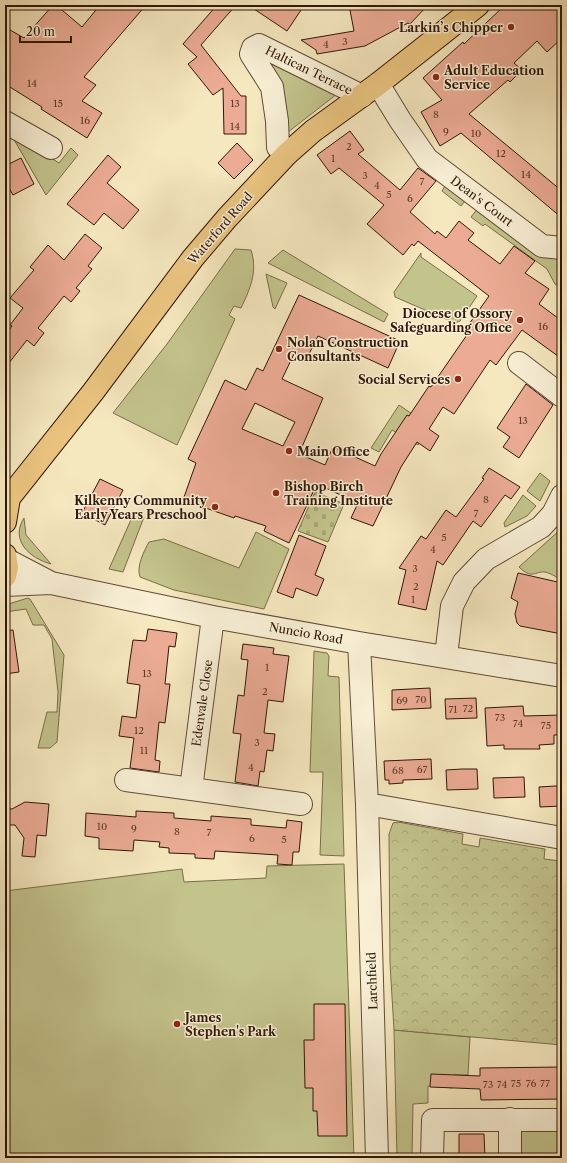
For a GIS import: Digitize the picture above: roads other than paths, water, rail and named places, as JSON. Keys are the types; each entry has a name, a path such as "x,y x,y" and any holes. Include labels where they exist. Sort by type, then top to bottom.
{"main road":[{"name":"Waterford Road","path":"5,522 7,501 93,392 193,258 227,218 287,154 313,131 370,90 478,5"}],"street":[{"name":"Haltican Terrace","path":"287,154 278,147 277,121 272,87 251,54 253,48 259,45 370,90"},
{"name":"Dean's Court","path":"370,90 406,141 427,159 542,246 562,248"},
{"path":"5,122 51,148"},
{"path":"520,363 562,396"},
{"path":"446,656 452,606 464,582 486,559 542,528 562,496"},
{"name":"Nuncio Road","path":"6,564 51,583 214,617 359,643 562,676"},
{"name":"Nuncio Road","path":"5,586 51,583"},
{"name":"Edenvale Close","path":"190,789 214,617"},
{"name":"Larchfield","path":"359,643 367,804 377,1158"},
{"path":"126,780 301,804"},
{"path":"367,804 562,838"},
{"path":"510,1119 510,1158"},
{"path":"432,1158 433,1120 562,1120"}],"place":[{"name":"Larkin’s Chipper","path":"511,27"},
{"name":"Adult Education Service","path":"436,77"},
{"name":"Diocese of Ossory Safeguarding Office","path":"520,320"},
{"name":"Nolan Construction Consultants","path":"279,349"},
{"name":"Social Services","path":"458,379"},
{"name":"Main Office","path":"289,451"},
{"name":"Bishop Birch Training Institute","path":"276,493"},
{"name":"Kilkenny Community Early Years Preschool","path":"215,507"},
{"name":"James Stephen's Park","path":"177,1024"}]}
